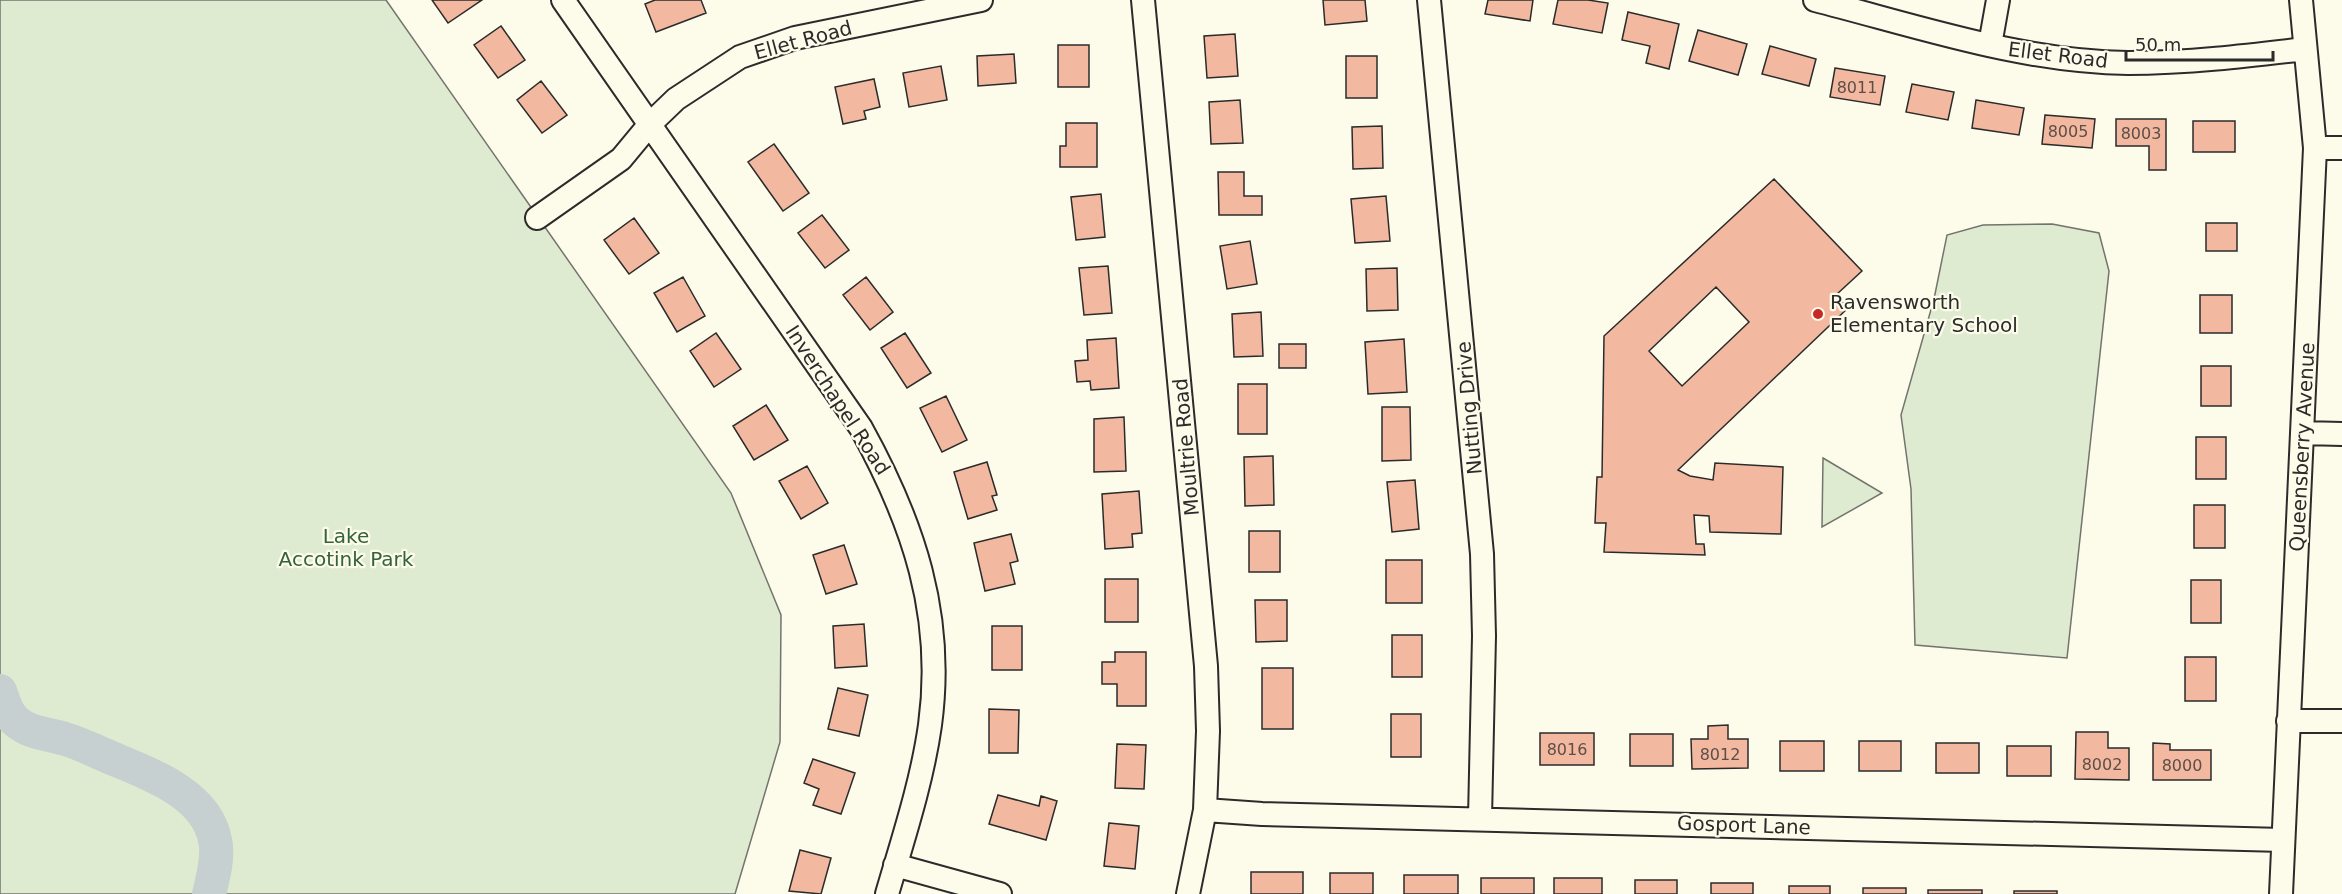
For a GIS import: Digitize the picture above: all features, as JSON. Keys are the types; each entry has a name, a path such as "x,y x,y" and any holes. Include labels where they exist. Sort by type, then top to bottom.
{"street":[{"name":"Inverchapel Road","path":"563,0 861,428 890,481 912,535 930,615 932,697 924,758 887,894"},
{"name":"Ellet Road","path":"537,218 621,159 650,124 676,99 740,57 769,45 981,0"},
{"name":"Moultrie Road","path":"1143,0 1206,666 1208,731 1205,810 1188,894"},
{"name":"Nutting Drive","path":"1430,0 1482,554 1484,636 1480,818"},
{"name":"Ellet Road","path":"1815,0 1990,45 2073,59 2126,63 2202,61 2305,49"},
{"path":"1990,45 1998,0"},
{"name":"Queensberry Avenue","path":"2281,894 2315,148 2301,0"},
{"path":"2315,148 2342,148"},
{"path":"2303,433 2342,434"},
{"path":"2288,721 2342,721"},
{"name":"Gosport Lane","path":"1205,810 1262,814 2283,840"},
{"path":"895,865 1000,894"}],"green space":[{"name":"Lake Accotink Park","path":"0,0 386,0 731,493 781,615 780,742 735,894 0,894"},
{"path":"2052,224 2099,233 2109,271 2067,658 1915,645 1911,489 1901,415 1934,299 1947,235 1983,225"},
{"path":"1823,458 1882,493 1822,527"}],"building":[{"path":"432,0 482,0 448,23"},
{"path":"655,0 701,0 706,13 656,32 645,4"},
{"path":"1323,0 1365,0 1367,21 1325,25"},
{"path":"1488,0 1533,0 1530,21 1485,14"},
{"path":"1558,0 1608,3 1602,33 1553,24"},
{"path":"1628,12 1679,24 1669,69 1646,63 1650,46 1622,40"},
{"path":"501,26 525,60 498,78 474,45"},
{"path":"1698,30 1747,44 1738,75 1689,61"},
{"path":"1235,34 1238,76 1207,78 1204,36"},
{"path":"1058,45 1089,45 1089,87 1058,87"},
{"path":"1770,46 1816,59 1809,86 1762,74"},
{"path":"1014,54 1016,83 978,86 977,56"},
{"path":"1346,56 1377,56 1377,98 1346,98"},
{"path":"941,66 947,100 909,107 903,73"},
{"path":"1835,68 1885,76 1880,105 1830,97"},
{"path":"874,79 880,107 864,111 866,119 843,124 835,87"},
{"path":"541,81 567,115 542,133 517,100"},
{"path":"1912,84 1954,92 1948,120 1906,112"},
{"path":"1240,100 1243,143 1211,144 1209,102"},
{"path":"1976,100 2024,108 2019,135 1972,128"},
{"path":"2045,115 2095,119 2092,148 2042,144"},
{"path":"2116,119 2166,119 2166,170 2149,170 2149,146 2116,146"},
{"path":"2193,121 2235,121 2235,152 2193,152"},
{"path":"1066,123 1097,123 1097,167 1060,167 1060,146 1066,146"},
{"path":"1382,126 1383,168 1353,169 1352,127"},
{"path":"774,144 809,193 783,211 748,162"},
{"path":"1218,172 1244,172 1244,196 1262,196 1262,215 1219,215"},
{"path":"1774,179 1862,271 1836,295 1848,308 1678,470 1690,476 1713,480 1715,463 1783,467 1781,534 1710,532 1709,516 1694,515 1696,544 1704,544 1705,555 1604,552 1606,523 1595,523 1597,477 1602,477 1604,336","holes":["1716,287 1749,322 1682,386 1649,351"]},
{"path":"1101,194 1105,237 1076,240 1071,197"},
{"path":"1386,196 1390,241 1355,243 1351,199"},
{"path":"822,215 849,250 825,268 798,233"},
{"path":"634,218 659,253 629,274 604,240"},
{"path":"2206,223 2237,223 2237,251 2206,251"},
{"path":"1250,241 1257,284 1227,289 1220,246"},
{"path":"1108,266 1112,313 1084,315 1079,268"},
{"path":"1397,268 1398,310 1367,311 1366,269"},
{"path":"683,277 705,316 677,332 654,293"},
{"path":"866,277 893,312 870,330 843,295"},
{"path":"2200,295 2232,295 2232,333 2200,333"},
{"path":"1261,312 1263,356 1234,357 1232,314"},
{"path":"716,333 741,369 714,387 690,351"},
{"path":"905,333 931,373 907,388 881,348"},
{"path":"1116,338 1119,388 1091,390 1090,381 1077,382 1075,361 1088,360 1087,340"},
{"path":"1404,339 1407,392 1368,394 1365,342"},
{"path":"1279,344 1306,344 1306,368 1279,368"},
{"path":"2201,366 2231,366 2231,406 2201,406"},
{"path":"1238,384 1267,384 1267,434 1238,434"},
{"path":"946,396 967,440 942,452 920,408"},
{"path":"766,405 788,440 754,460 733,426"},
{"path":"1382,407 1410,407 1411,460 1382,461"},
{"path":"1124,417 1126,471 1094,472 1094,419"},
{"path":"2196,437 2226,437 2226,479 2196,479"},
{"path":"1273,456 1274,505 1245,506 1244,457"},
{"path":"987,462 997,495 992,496 997,510 968,519 954,472"},
{"path":"807,466 828,503 801,519 779,481"},
{"path":"1415,480 1419,529 1392,532 1387,482"},
{"path":"1139,491 1142,533 1132,534 1133,547 1105,549 1102,494"},
{"path":"2194,505 2225,505 2225,548 2194,548"},
{"path":"1249,531 1280,531 1280,572 1249,572"},
{"path":"1011,534 1018,561 1010,563 1015,584 985,591 974,543"},
{"path":"844,545 857,584 826,594 813,555"},
{"path":"1386,560 1422,560 1422,603 1386,603"},
{"path":"1105,579 1138,579 1138,622 1105,622"},
{"path":"2191,580 2221,580 2221,623 2191,623"},
{"path":"1255,600 1287,600 1287,641 1256,642"},
{"path":"864,624 867,666 835,668 833,626"},
{"path":"992,626 1022,626 1022,670 992,670"},
{"path":"1392,635 1422,635 1422,677 1392,677"},
{"path":"1115,652 1146,652 1146,706 1117,706 1117,684 1102,684 1102,662 1115,662"},
{"path":"2185,657 2216,657 2216,701 2185,701"},
{"path":"1262,668 1293,668 1293,729 1262,729"},
{"path":"838,688 868,695 859,736 828,729"},
{"path":"989,709 1019,710 1018,753 989,753"},
{"path":"1391,714 1421,714 1421,757 1391,757"},
{"path":"1728,725 1728,739 1748,739 1748,768 1692,769 1691,739 1708,739 1708,726"},
{"path":"2076,732 2108,732 2108,748 2129,748 2129,780 2075,779"},
{"path":"1540,733 1594,733 1594,765 1540,765"},
{"path":"1630,734 1673,734 1673,766 1630,766"},
{"path":"1780,741 1824,741 1824,771 1780,771"},
{"path":"1859,741 1901,741 1901,771 1859,771"},
{"path":"1936,743 1979,743 1979,773 1936,773"},
{"path":"2153,743 2170,744 2170,750 2211,750 2211,780 2153,780"},
{"path":"1117,744 1146,745 1144,789 1115,788"},
{"path":"2007,746 2051,746 2051,776 2007,776"},
{"path":"813,759 855,773 841,814 813,805 819,789 804,783"},
{"path":"998,795 1039,806 1041,796 1057,801 1046,840 989,824"},
{"path":"1109,823 1139,826 1135,869 1104,866"},
{"path":"800,850 831,858 821,894 789,891"},
{"path":"1251,872 1303,872 1303,894 1251,894"},
{"path":"1330,873 1373,873 1373,894 1330,894"},
{"path":"1404,875 1458,875 1458,894 1404,894"},
{"path":"1481,878 1534,878 1534,894 1481,894"},
{"path":"1554,878 1602,878 1602,894 1554,894"},
{"path":"1635,880 1677,880 1677,894 1635,894"},
{"path":"1711,883 1753,883 1753,894 1711,894"},
{"path":"1789,886 1830,886 1830,894 1789,894"},
{"path":"1863,888 1906,888 1906,894 1863,894"},
{"path":"1928,890 1982,890 1982,894 1928,894"},
{"path":"2014,891 2057,891 2057,894 2014,894"}],"waterway":[{"path":"0,691 9,714 22,726 76,742 156,777 172,786 200,809 209,823 216,846 215,867 209,894"}],"place":[{"name":"Ravensworth Elementary School","path":"1818,314"}]}
